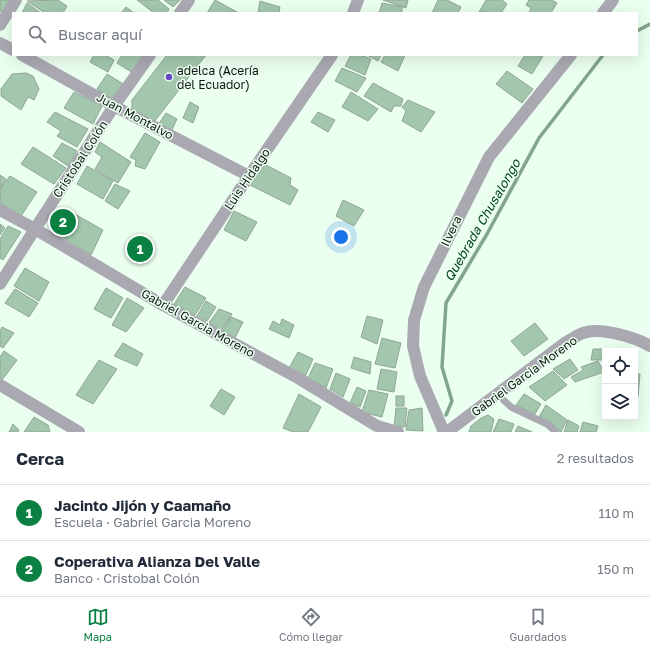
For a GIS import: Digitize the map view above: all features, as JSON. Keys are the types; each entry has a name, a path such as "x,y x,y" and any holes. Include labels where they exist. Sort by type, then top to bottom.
{"street":[{"path":"0,25 16,0"},
{"path":"181,12 189,0"},
{"path":"353,12 356,0"},
{"path":"604,12 612,0"},
{"path":"0,43 12,49"},
{"name":"Juan Montalvo","path":"24,56 114,106 248,176"},
{"name":"Cristobal Colón","path":"0,284 114,106 149,56"},
{"name":"Luis Hidalgo","path":"163,304 248,176 331,56"},
{"name":"Ilvera","path":"445,432 420,376 413,346 414,320 424,287 489,157 570,56"},
{"name":"Gabriel Garcia Moreno","path":"0,210 163,304 298,378 377,426 398,432"},
{"name":"Gabriel Garcia Moreno","path":"445,432 498,395 566,342 584,332 617,334 641,341 650,346"},
{"path":"0,384 63,428 79,432"}],"lane":[{"path":"498,395 511,407 547,424 556,432"}],"building":[{"path":"0,0 15,0 6,15 0,11"},
{"path":"58,0 67,6 64,12 44,12 27,1"},
{"path":"137,0 158,0 169,9 168,12 153,12"},
{"path":"164,0 180,0 173,7"},
{"path":"215,0 237,12 208,12"},
{"path":"383,0 408,0 406,8"},
{"path":"438,0 447,0 461,7 458,12 432,12"},
{"path":"486,0 502,0 507,4 502,12 479,12"},
{"path":"529,0 552,0 557,3 552,12 529,12 531,8 526,5"},
{"path":"260,1 280,7 279,12 258,12"},
{"path":"27,3 40,12 22,12"},
{"path":"382,3 402,7 402,12 379,12"},
{"path":"126,7 133,12 122,12"},
{"path":"93,56 107,56 114,60 108,72 90,62"},
{"path":"121,56 142,56 133,73 117,63"},
{"name":"adelca (Acería del Ecuador)","path":"166,56 205,56 154,122 132,109 132,100"},
{"path":"350,56 364,56 371,59 365,75 345,66"},
{"path":"369,56 380,56 378,61"},
{"path":"384,56 405,56 398,71 381,62"},
{"path":"524,56 543,56 532,74 518,66"},
{"path":"342,68 366,78 357,92 335,81"},
{"path":"507,71 533,89 522,103 496,84"},
{"path":"26,73 33,76 39,89 34,100 28,97 21,110 1,96 1,89 12,74"},
{"path":"107,74 125,85 113,99 97,89"},
{"path":"373,83 403,99 401,106 394,106 391,112 364,96"},
{"path":"74,92 102,106 93,124 64,108"},
{"path":"351,92 378,109 368,121 342,107"},
{"path":"408,100 435,112 421,132 402,121 406,111 402,107"},
{"path":"190,102 199,107 193,123 183,118"},
{"path":"55,112 88,129 77,147 57,136 61,131 47,122"},
{"path":"318,112 335,120 328,132 311,122"},
{"path":"166,113 177,119 171,132 158,125"},
{"path":"145,133 160,142 145,169 135,166 136,160 130,157"},
{"path":"100,142 131,162 118,183 95,169 102,157 95,152"},
{"path":"62,143 77,151 68,166 53,156"},
{"path":"33,147 66,168 54,184 21,164"},
{"path":"264,164 291,178 290,185 298,190 290,205 250,185"},
{"path":"87,166 113,181 103,199 77,184"},
{"path":"0,175 6,179 0,188"},
{"path":"10,176 37,192 21,216 0,203 0,189"},
{"path":"115,184 130,191 118,209 105,201"},
{"path":"343,200 364,210 354,226 336,216"},
{"path":"64,208 103,230 91,255 51,230"},
{"path":"234,211 257,222 246,241 224,230"},
{"path":"0,224 5,228 0,235"},
{"path":"8,226 21,232 3,260 0,258 0,239"},
{"path":"25,268 49,282 39,301 14,286"},
{"path":"185,287 206,298 195,315 174,304"},
{"path":"106,288 123,298 111,318 94,309"},
{"path":"15,289 38,303 29,317 5,303"},
{"path":"127,298 144,308 126,332 112,325"},
{"path":"206,301 216,307 207,321 197,316"},
{"path":"219,309 232,314 221,331 209,323"},
{"path":"367,316 383,320 377,344 361,337"},
{"path":"231,317 243,322 235,338 222,332"},
{"path":"282,319 294,325 289,338 269,329 273,321 280,325"},
{"path":"535,323 548,339 524,356 511,341"},
{"path":"2,327 14,333 3,348 0,346 0,331"},
{"path":"382,338 401,343 395,368 375,364"},
{"path":"123,343 143,354 137,366 114,356"},
{"path":"593,349 602,349 602,360 591,360"},
{"path":"4,351 17,360 2,380 0,379 0,357"},
{"path":"298,352 313,359 305,377 289,368"},
{"path":"354,357 371,362 370,374 351,368"},
{"path":"570,359 578,370 564,379 553,369"},
{"path":"99,360 117,369 93,404 76,395"},
{"path":"598,361 602,368 602,373 575,382 571,377 583,370 581,367"},
{"path":"315,363 333,369 326,388 308,378"},
{"path":"381,369 397,372 394,392 377,389"},
{"path":"553,371 567,385 545,401 529,387"},
{"path":"336,373 350,379 343,397 330,389"},
{"path":"638,374 640,374 638,397"},
{"path":"357,387 366,391 360,407 350,403"},
{"path":"221,389 235,397 224,415 210,406"},
{"path":"369,390 388,394 382,417 362,412"},
{"path":"299,394 321,407 308,432 293,432 283,428"},
{"path":"524,394 541,404 535,414 516,405"},
{"path":"396,396 404,396 404,406 396,406"},
{"path":"546,405 567,420 561,432 549,421 539,417"},
{"path":"396,408 407,408 405,427 394,427"},
{"path":"422,408 423,431 406,430 409,410"},
{"path":"488,415 494,419 491,432 469,432 471,426 481,418"},
{"path":"34,417 48,425 50,432 24,432"},
{"path":"499,419 514,424 511,432 493,432"},
{"path":"568,420 579,426 577,432 564,432"},
{"path":"583,422 598,426 596,432 580,432"},
{"path":"13,424 19,430 18,432 9,432"},
{"path":"518,426 532,432 515,432"}],"waterway":[{"name":"Quebrada Chusalongo","path":"638,30 650,24"},
{"name":"Quebrada Chusalongo","path":"446,415 452,401 442,367 446,303 487,234 539,138 602,56"}],"place":[{"name":"adelca (Acería del Ecuador)","path":"169,77"},
{"name":"Coperativa Alianza Del Valle","path":"63,222"},
{"name":"Jacinto Jijón y Caamaño","path":"140,249"}]}
